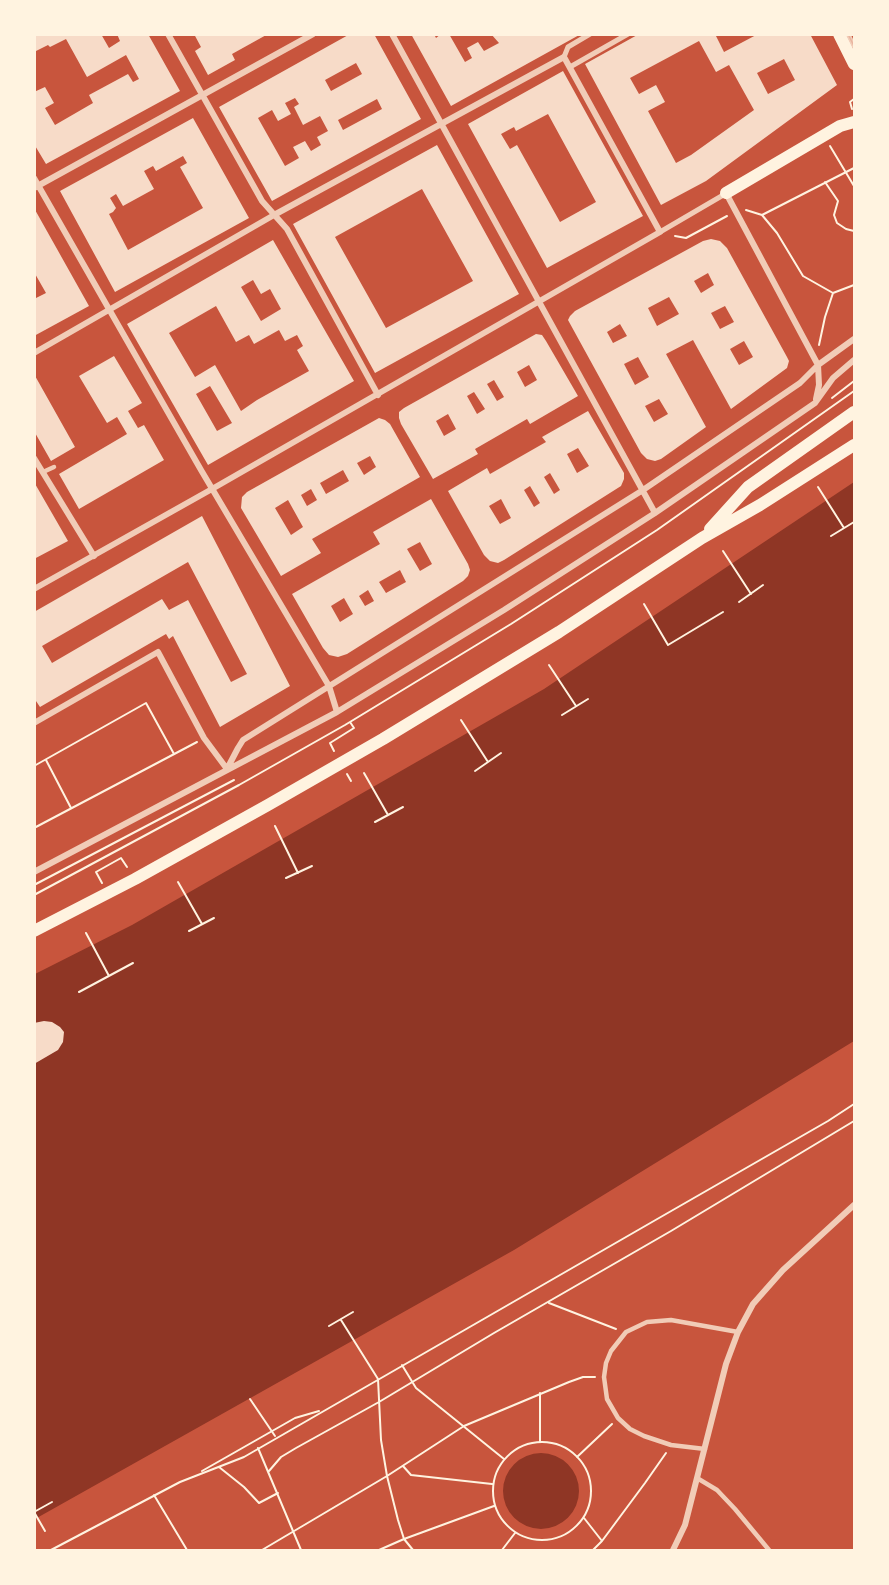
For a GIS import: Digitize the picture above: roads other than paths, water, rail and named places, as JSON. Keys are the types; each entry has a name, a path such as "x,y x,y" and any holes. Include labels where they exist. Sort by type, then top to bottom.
{"main road":[{"path":"839,34 855,64"},
{"path":"726,193 840,126 855,122"},
{"path":"702,538 748,487 855,412"},
{"path":"34,931 146,874 374,744 560,632 702,538 760,505 855,445"}],"street":[{"path":"168,34 262,201 287,230 378,395"},
{"path":"37,187 313,34"},
{"path":"392,34 655,513"},
{"path":"34,353 274,215 564,57 568,47 590,34"},
{"path":"570,67 628,34"},
{"path":"564,57 660,232"},
{"path":"34,178 37,187 212,489 329,686 337,712"},
{"path":"34,590 378,395 726,193 818,365 819,385 815,403"},
{"path":"227,769 243,740 643,490 800,383 818,365 855,339"},
{"path":"34,872 337,712 504,610 655,513 815,403 833,378 855,360"},
{"path":"34,458 94,556"},
{"path":"34,723 158,652 204,738 227,769"},
{"path":"673,1551 685,1525 726,1364 738,1332 753,1304 783,1270 855,1205"}],"lane":[{"path":"848,34 855,46"},
{"path":"43,472 54,467"},
{"path":"705,1449 671,1446 630,1429 618,1418 608,1399 604,1377 606,1363 611,1351 626,1332 647,1322 671,1320 738,1332"},
{"path":"697,1478 717,1490 769,1551"}],"tram line":[{"path":"848,34 854,46"}]}
